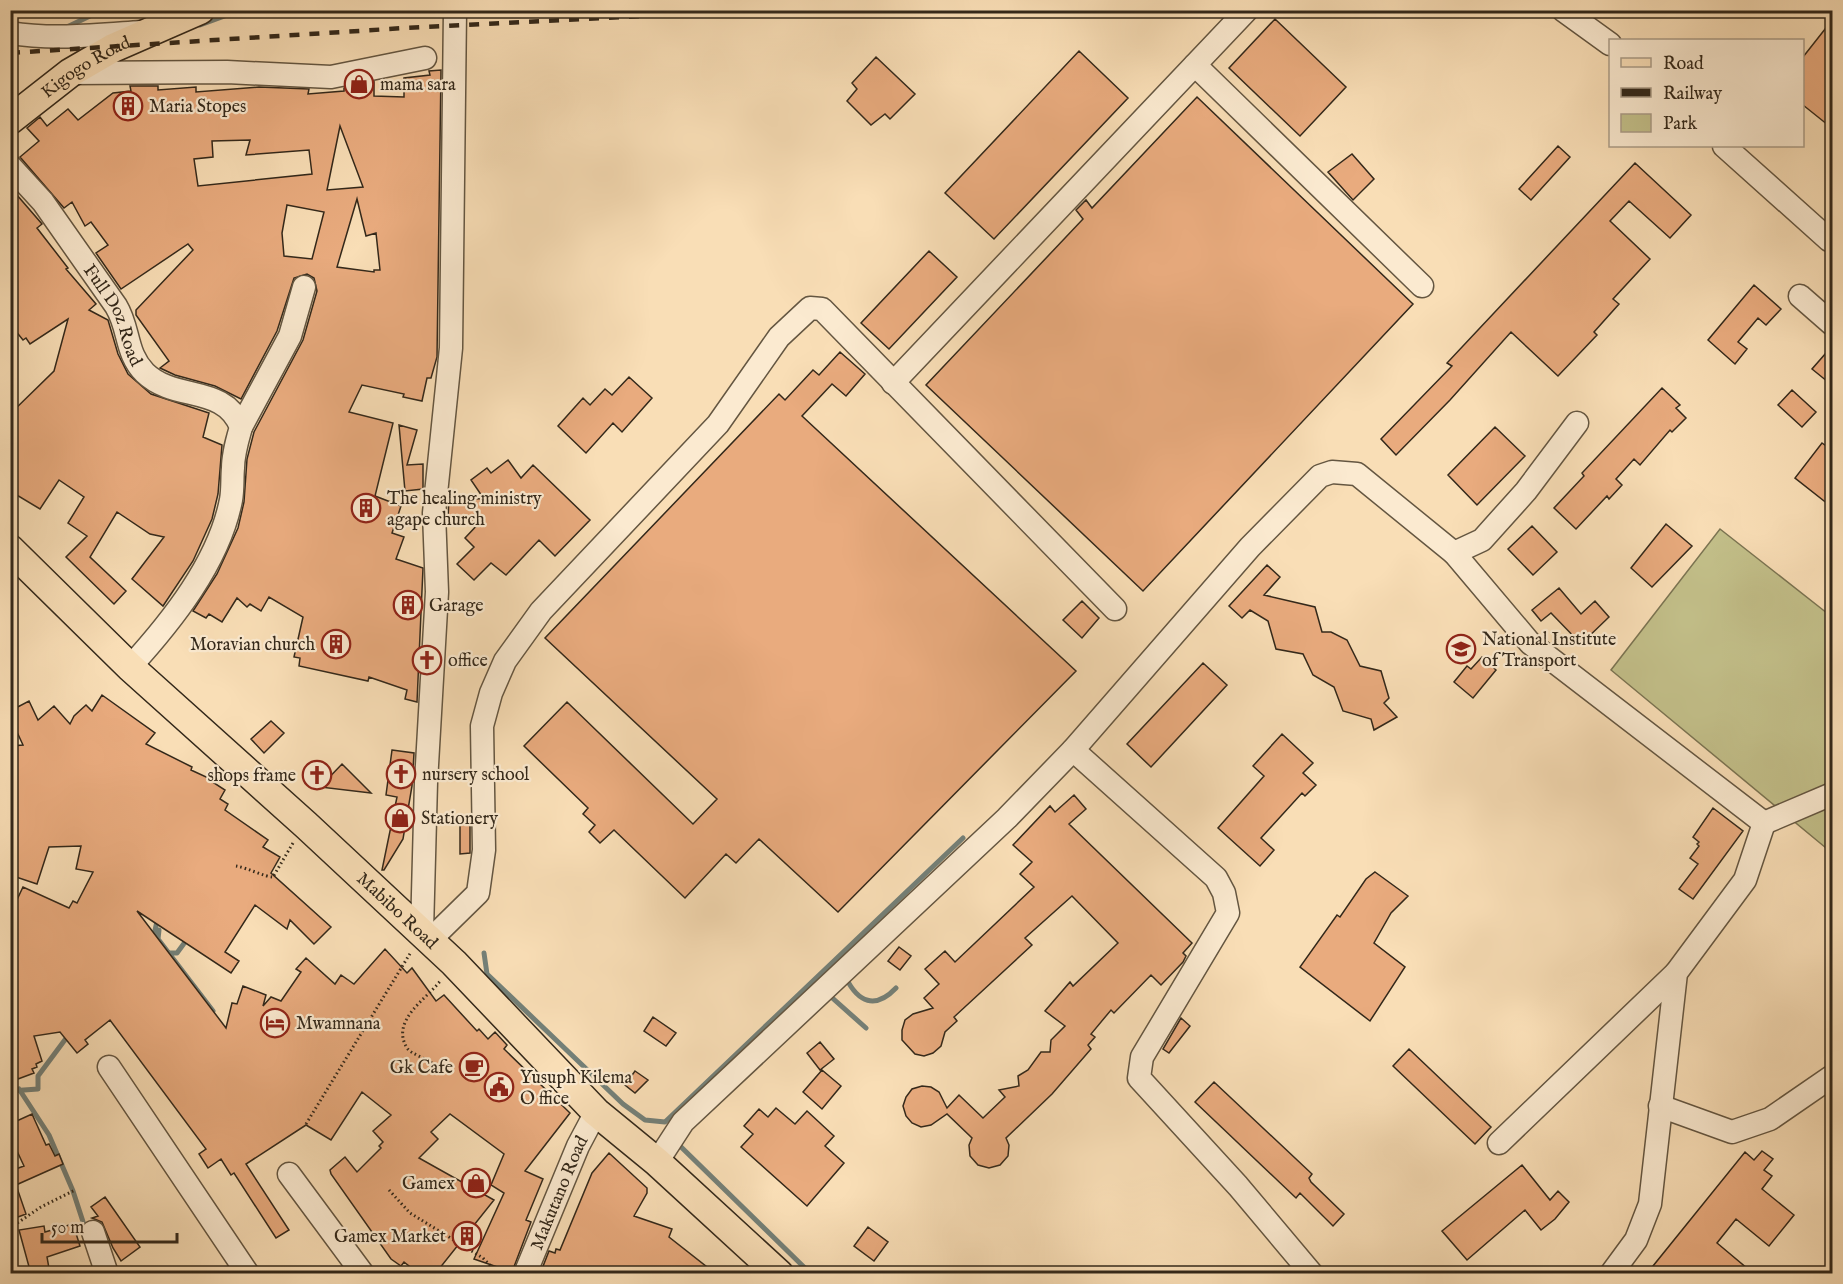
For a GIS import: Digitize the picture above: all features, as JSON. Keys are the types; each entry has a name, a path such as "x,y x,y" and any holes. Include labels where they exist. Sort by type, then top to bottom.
{"main road":[{"name":"Kigogo Road","path":"10,120 70,73 113,48 199,11"},
{"name":"Mabibo Road","path":"15,561 306,825 454,963 596,1112 657,1162 779,1274"}],"street":[{"path":"425,936 426,782 437,592 435,493 449,381 452,325 455,10"},
{"path":"893,383 1247,10"},
{"path":"1563,10 1609,43"},
{"path":"10,33 30,36 89,36 149,31"},
{"path":"70,73 227,72 331,77 426,58"},
{"path":"1195,65 1422,286"},
{"path":"1725,147 1829,240"},
{"name":"Full Doz Road","path":"10,166 43,202 116,306 122,316 128,348 135,362 153,380 177,391 219,400 227,405 241,427"},
{"path":"130,667 153,643 187,595 212,552 231,500 234,454 241,427 290,336 304,287"},
{"path":"1800,296 1833,324"},
{"path":"425,936 478,893 484,849 482,726 491,693 505,661 541,611 718,424 779,337 810,308 822,309 1115,609"},
{"path":"1454,553 1482,540 1526,491 1577,423"},
{"path":"657,1162 683,1122 998,826 1073,750 1250,547 1320,476 1332,472 1357,474 1454,553 1530,643 1764,823"},
{"path":"1073,750 1216,878 1224,893 1228,913 1225,921 1142,1057 1139,1078 1238,1186 1312,1274"},
{"path":"1499,1143 1676,973 1745,880 1764,823 1833,794"},
{"path":"1611,1274 1636,1240 1650,1204 1676,973"},
{"path":"109,1067 248,1274"},
{"path":"1660,1106 1732,1132 1770,1119 1831,1077"},
{"name":"Makutano Road","path":"525,1274 578,1146 596,1112"},
{"path":"289,1174 363,1274"},
{"path":"93,1232 107,1274"}],"path":[{"path":"236,866 256,870 268,877 273,877 306,825"},
{"path":"306,1124 425,936"},
{"path":"432,1063 408,1050 402,1034 405,1024 420,1000 436,987 454,963"},
{"path":"10,1228 41,1207 75,1190"},
{"path":"389,1190 410,1213 483,1258 498,1274"}],"green space":[{"path":"1720,529 1832,617 1832,839 1826,848 1611,670"}],"building":[{"path":"1275,19 1346,87 1300,136 1229,68"},
{"path":"1833,19 1833,129 1804,106 1804,56"},
{"path":"1079,51 1128,98 994,239 945,193"},
{"path":"876,57 915,94 890,119 885,114 871,125 847,101 857,89 852,83"},
{"path":"441,70 437,357 431,378 427,378 422,401 403,397 404,394 362,385 349,412 393,423 375,496 401,506 392,533 404,537 396,559 423,568 417,702 405,699 407,690 369,677 368,681 299,666 300,658 294,657 303,617 269,597 261,611 250,604 247,607 237,598 222,622 209,614 206,618 193,611 217,574 238,528 244,502 247,459 254,432 303,340 317,291 314,278 307,274 294,278 277,331 241,399 215,386 175,375 160,368 169,361 136,315 136,310 193,250 188,244 121,289 96,253 108,245 91,222 85,226 72,202 64,208 20,157 39,141 27,128 40,117 47,126 68,109 78,120 113,93 131,91 130,86 158,86 158,90 196,87 196,92 259,87 309,89 308,94 344,91 344,88 374,82 374,96 404,97 404,78 430,75 429,71","holes":["340,126 363,187 327,190","250,140 246,155 309,150 312,174 198,186 194,159 213,157 212,141","357,199 366,236 376,233 380,270 374,270 374,272 337,267","287,205 324,212 312,259 284,256 282,233"]},
{"path":"1197,97 1413,304 1143,591 926,385 1083,219 1076,210 1086,200 1092,208"},
{"path":"1558,146 1570,157 1531,200 1519,189"},
{"path":"1352,154 1374,179 1353,200 1328,172"},
{"path":"1635,163 1691,215 1670,238 1629,201 1610,221 1650,259 1613,299 1619,304 1594,332 1597,335 1558,376 1511,332 1450,400 1396,455 1381,439 1452,366 1447,363"},
{"path":"10,187 42,224 37,228 68,268 66,269 96,304 89,310 108,320 118,354 128,374 151,394 209,413 203,437 222,445 218,494 212,519 193,561 163,606 132,579 164,537 150,534 117,512 90,557 126,591 114,604 66,557 87,536 68,523 84,497 59,480 40,509 15,494 17,491 10,484 10,414 54,371 68,319 30,344 26,338 23,340 10,324"},
{"path":"929,251 957,277 889,349 861,323"},
{"path":"1754,285 1781,309 1766,325 1758,318 1738,342 1747,349 1735,364 1708,340"},
{"path":"1833,345 1833,386 1812,369"},
{"path":"840,352 865,374 846,396 832,384 802,416 1076,671 838,912 759,839 736,863 726,854 685,898 614,830 600,843 589,832 595,825 583,814 588,808 524,746 567,702 693,824 717,799 545,638 779,394 785,400 813,370 819,375"},
{"path":"629,377 652,398 622,432 613,423 586,453 558,426 583,398 590,405 605,389 612,395"},
{"path":"1662,388 1680,405 1676,408 1686,418 1672,432 1670,430 1640,465 1634,459 1616,479 1622,485 1609,499 1607,496 1576,529 1554,508 1584,476 1582,473"},
{"path":"1792,390 1816,412 1802,427 1778,405"},
{"path":"399,425 417,430 407,465 423,464 423,489 405,491"},
{"path":"1495,427 1525,456 1477,505 1448,475"},
{"path":"1822,443 1833,451 1833,508 1795,478"},
{"path":"508,460 521,478 533,465 590,520 555,556 539,540 506,575 491,563 474,580 457,564 474,547 465,538 480,522 448,519 449,498 484,499 471,480 487,468 491,473"},
{"path":"1666,524 1692,546 1652,587 1631,568"},
{"path":"1532,526 1557,552 1533,575 1508,549"},
{"path":"1267,565 1280,577 1264,595 1315,607 1322,632 1331,632 1347,640 1360,666 1381,671 1389,698 1384,703 1397,717 1374,730 1371,719 1343,711 1334,687 1313,675 1303,654 1276,649 1268,621 1250,610 1242,618 1229,606"},
{"path":"1559,588 1581,614 1595,601 1609,617 1581,644 1551,613 1541,621 1532,610"},
{"path":"1082,601 1099,618 1082,638 1063,620"},
{"path":"1482,657 1496,670 1473,698 1454,682 1467,666 1471,669"},
{"path":"1203,663 1227,685 1151,767 1127,744"},
{"path":"102,695 155,733 146,744 192,767 191,770 215,781 214,783 225,790 220,799 228,804 225,810 268,840 263,847 280,857 271,873 331,927 314,944 290,920 287,929 255,905 225,952 239,961 231,973 137,911 226,1028 232,1003 237,1004 243,986 266,995 263,1006 271,997 281,1001 301,972 296,969 306,958 335,984 341,975 354,984 385,949 407,973 412,968 436,1001 444,995 477,1031 479,1029 488,1039 495,1032 507,1045 504,1049 570,1113 525,1171 543,1179 526,1220 531,1222 512,1272 474,1259 504,1193 491,1185 504,1154 450,1114 431,1132 438,1139 419,1158 494,1200 435,1274 418,1273 404,1262 401,1266 391,1259 331,1174 330,1170 345,1157 357,1172 381,1148 379,1146 383,1142 373,1131 391,1115 362,1092 331,1140 306,1125 246,1164 289,1230 276,1238 234,1173 231,1175 221,1159 208,1168 199,1154 206,1149 110,1020 85,1040 88,1044 77,1053 60,1032 34,1036 42,1061 32,1069 34,1073 18,1079 10,1057 10,904 14,906 23,887 69,908 73,901 77,903 93,872 76,869 81,846 49,847 37,884 10,875 10,857 17,838 13,838 10,746 23,745 10,717 10,711 29,701 38,720 54,706 70,724 74,716 86,705 92,711"},
{"path":"271,721 284,733 264,753 251,739"},
{"path":"1282,734 1313,763 1303,773 1316,785 1305,796 1302,793 1261,838 1274,850 1260,866 1218,828 1264,776 1253,766"},
{"path":"392,750 414,753 412,786 403,839 382,870 397,797 386,795"},
{"path":"342,764 371,793 320,787"},
{"path":"1074,795 1086,809 1069,824 1192,943 1183,953 1186,956 1183,962 1161,985 1151,975 1114,1013 1111,1010 1091,1034 1095,1037 1088,1045 1091,1049 1052,1094 1006,1138 1009,1145 1008,1156 1000,1165 989,1168 978,1165 970,1156 969,1145 972,1138 947,1114 931,1125 921,1127 912,1123 906,1116 903,1106 906,1097 912,1089 922,1086 931,1087 939,1092 947,1108 959,1095 983,1118 1005,1097 999,1090 1019,1086 1018,1076 1028,1070 1041,1052 1050,1052 1051,1040 1065,1026 1045,1011 1070,982 1073,986 1118,943 1072,896 1025,938 1032,945 954,1017 957,1021 945,1032 941,1046 933,1053 924,1056 915,1054 902,1040 902,1030 905,1020 913,1014 933,1008 924,998 939,984 925,969 945,951 955,962 1034,887 1020,874 1032,862 1013,845 1050,806 1055,812"},
{"path":"1713,808 1743,831 1693,899 1679,889 1698,864 1690,858 1699,846 1697,844 1699,842 1693,837"},
{"path":"470,823 470,853 460,854 460,824"},
{"path":"1375,872 1408,896 1391,913 1374,943 1405,967 1370,1021 1300,967 1337,915 1340,917 1366,879"},
{"path":"899,947 911,956 900,970 888,961"},
{"path":"653,1017 676,1033 666,1046 644,1031"},
{"path":"1181,1018 1190,1026 1169,1053 1163,1049"},
{"path":"820,1042 834,1059 820,1070 807,1053"},
{"path":"1409,1049 1491,1127 1475,1144 1393,1066"},
{"path":"822,1070 841,1086 822,1109 803,1092"},
{"path":"635,1071 648,1080 635,1093 625,1085"},
{"path":"1214,1082 1312,1174 1309,1178 1311,1182 1344,1214 1333,1226 1300,1193 1296,1198 1195,1102"},
{"path":"776,1108 795,1124 807,1111 834,1136 825,1146 844,1163 807,1206 741,1147 753,1134 744,1126 759,1109 768,1117"},
{"path":"32,1114 46,1145 49,1144 55,1156 59,1154 63,1164 16,1185 26,1214 10,1220 10,1171 24,1166 10,1136 10,1124"},
{"path":"1762,1151 1773,1159 1764,1170 1772,1176 1762,1189 1794,1215 1769,1246 1736,1219 1717,1243 1754,1274 1662,1274 1653,1266 1745,1152 1754,1160"},
{"path":"609,1153 647,1188 647,1193 634,1216 672,1229 669,1237 716,1274 540,1274 549,1251 555,1253 556,1249 560,1250 592,1173"},
{"path":"1522,1165 1550,1200 1558,1191 1569,1202 1555,1219 1541,1230 1525,1210 1467,1260 1442,1231"},
{"path":"105,1197 140,1247 121,1261 102,1222 92,1218 98,1216 91,1207"},
{"path":"73,1224 80,1246 47,1257 50,1274 31,1274 19,1230 44,1226 45,1232"},
{"path":"868,1227 888,1242 874,1261 854,1246"}],"waterway":[{"path":"67,27 92,15 113,10"},
{"path":"200,25 241,10"},
{"path":"484,953 487,974 623,1104 645,1120 665,1122 963,838"},
{"path":"153,940 157,921"},
{"path":"159,930 158,939 213,1011"},
{"path":"170,953 177,953 188,938"},
{"path":"846,978 856,993 868,1000 881,999 896,988"},
{"path":"827,997 829,995 866,1028"},
{"path":"10,1091 38,1089 38,1076 70,1033"},
{"path":"19,1089 49,1135 73,1191 86,1231"},
{"path":"677,1143 811,1274"}],"railway":[{"path":"10,53 405,28 765,10"}],"place":[{"name":"mama sara","path":"359,84"},
{"name":"Maria Stopes","path":"128,106"},
{"name":"The healing ministry agape church","path":"366,508"},
{"name":"Garage","path":"408,605"},
{"name":"Moravian church","path":"336,644"},
{"name":"National Institute of Transport","path":"1461,649"},
{"name":"office","path":"427,660"},
{"name":"nursery school","path":"401,774"},
{"name":"shops frame","path":"317,775"},
{"name":"Stationery","path":"400,818"},
{"name":"Mwamnana","path":"275,1023"},
{"name":"Gk Cafe","path":"474,1067"},
{"name":"Yusuph Kilema O ffice","path":"499,1087"},
{"name":"Gamex","path":"476,1183"},
{"name":"Gamex Market","path":"467,1236"}]}
